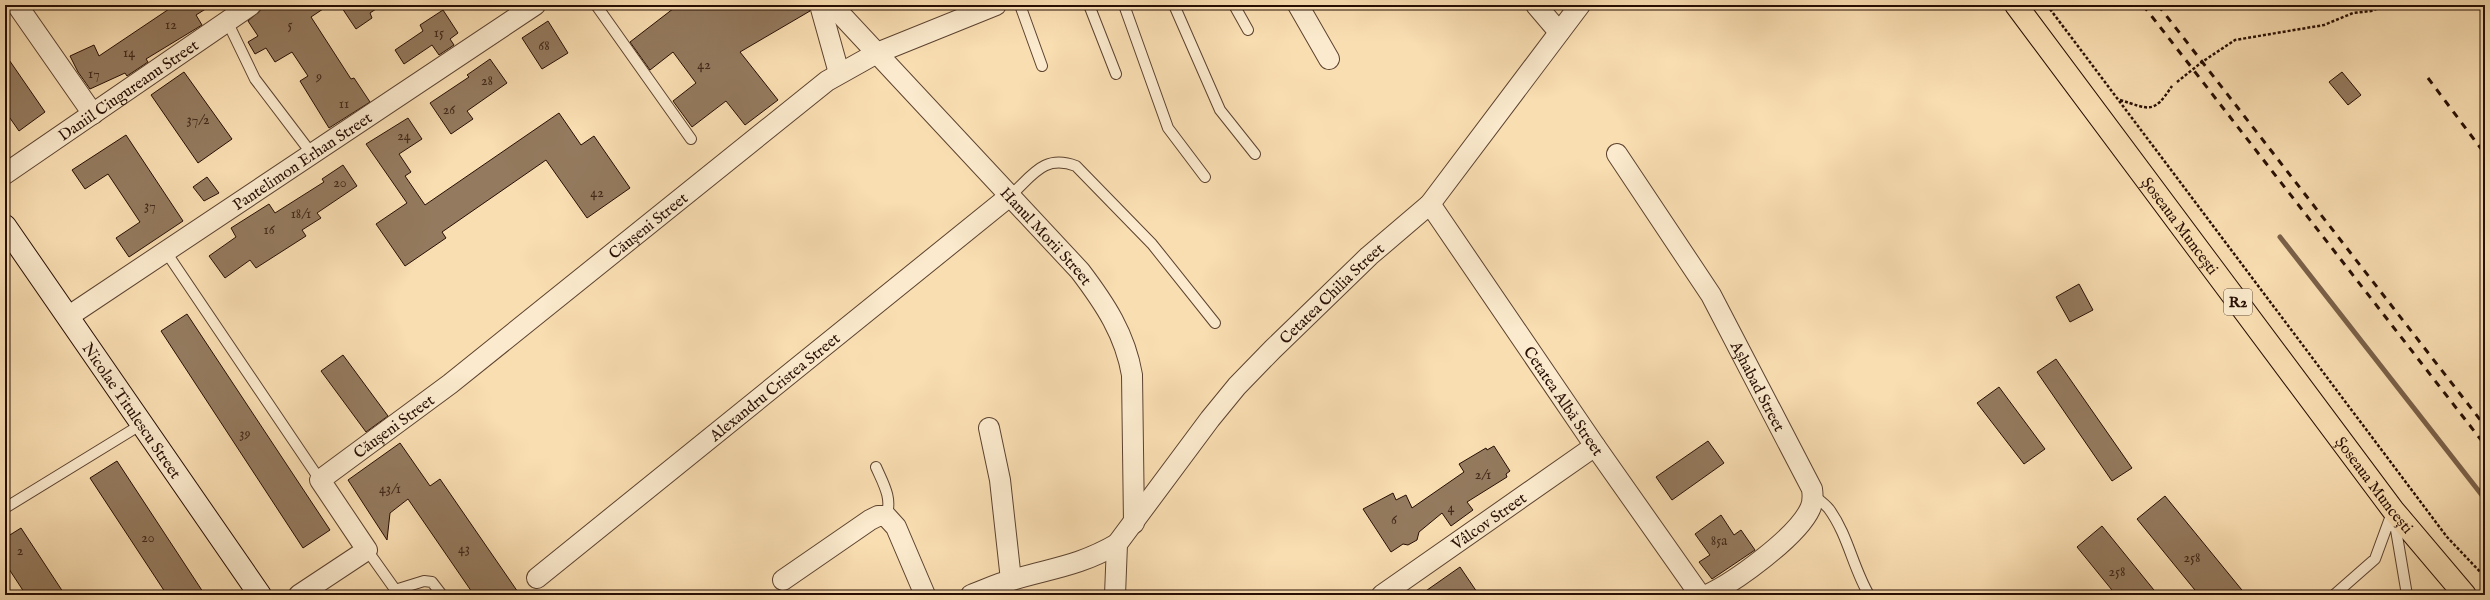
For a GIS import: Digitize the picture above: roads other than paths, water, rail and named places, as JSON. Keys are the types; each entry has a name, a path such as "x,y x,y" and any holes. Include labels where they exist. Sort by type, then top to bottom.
{"main road":[{"name":"Șoseaua Muncești","path":"2016,5 2393,510 2465,595"}],"street":[{"path":"18,5 93,114"},
{"name":"Daniil Ciugureanu Street","path":"5,174 251,5"},
{"name":"Pantelimon Erhan Street","path":"69,316 535,5"},
{"path":"820,5 839,73"},
{"name":"Hanul Morii Street","path":"832,5 1011,195 1080,271 1098,294 1119,328 1129,355 1132,375 1134,523"},
{"name":"Căușeni Street","path":"320,480 450,384 839,73 877,53 996,5"},
{"path":"1298,5 1329,59"},
{"path":"1536,5 1559,32"},
{"name":"Cetatea Chilia Street","path":"1117,544 1134,523 1180,458 1237,386 1369,256 1430,204 1580,5"},
{"name":"Așhabad Street","path":"1618,154 1711,295 1805,474 1813,495"},
{"name":"Alexandru Cristea Street","path":"537,578 1011,195"},
{"name":"Cetatea Albă Street","path":"1430,204 1595,446 1700,595"},
{"name":"Nicolae Titulescu Street","path":"5,226 69,316 260,595"},
{"path":"989,428 1000,480 1011,580"},
{"name":"Vâlcov Street","path":"1382,595 1595,446"},
{"path":"299,595 367,550 320,480"},
{"path":"1707,595 1731,581 1778,545 1801,522 1810,510 1813,495"},
{"path":"783,580 870,520 878,516 886,516 896,527 925,595"},
{"path":"971,595 1011,580 1071,566 1095,556 1117,544"},
{"path":"1115,595 1117,544"}],"lane":[{"path":"596,5 691,139"},
{"path":"1020,5 1042,66"},
{"path":"1089,5 1116,74"},
{"path":"1124,5 1168,128 1205,177"},
{"path":"1174,5 1220,110 1256,154"},
{"path":"1234,5 1248,30"},
{"path":"227,21 255,79 312,154"},
{"path":"1011,195 1044,164 1062,161 1076,166 1152,244 1215,323"},
{"path":"166,252 320,480"},
{"path":"5,508 142,424"},
{"path":"876,467 888,497 889,508 886,516"},
{"path":"1813,495 1828,508 1838,523 1854,567 1869,595"},
{"path":"2334,595 2376,559 2380,552 2393,510"},
{"path":"2393,510 2407,595"},
{"path":"367,550 397,593 424,581 432,582 442,595"}],"waterway":[{"path":"2280,237 2485,499"}],"railway":[{"path":"2143,5 2485,445"},
{"path":"2158,5 2485,426"},
{"path":"2428,78 2485,154"}]}
